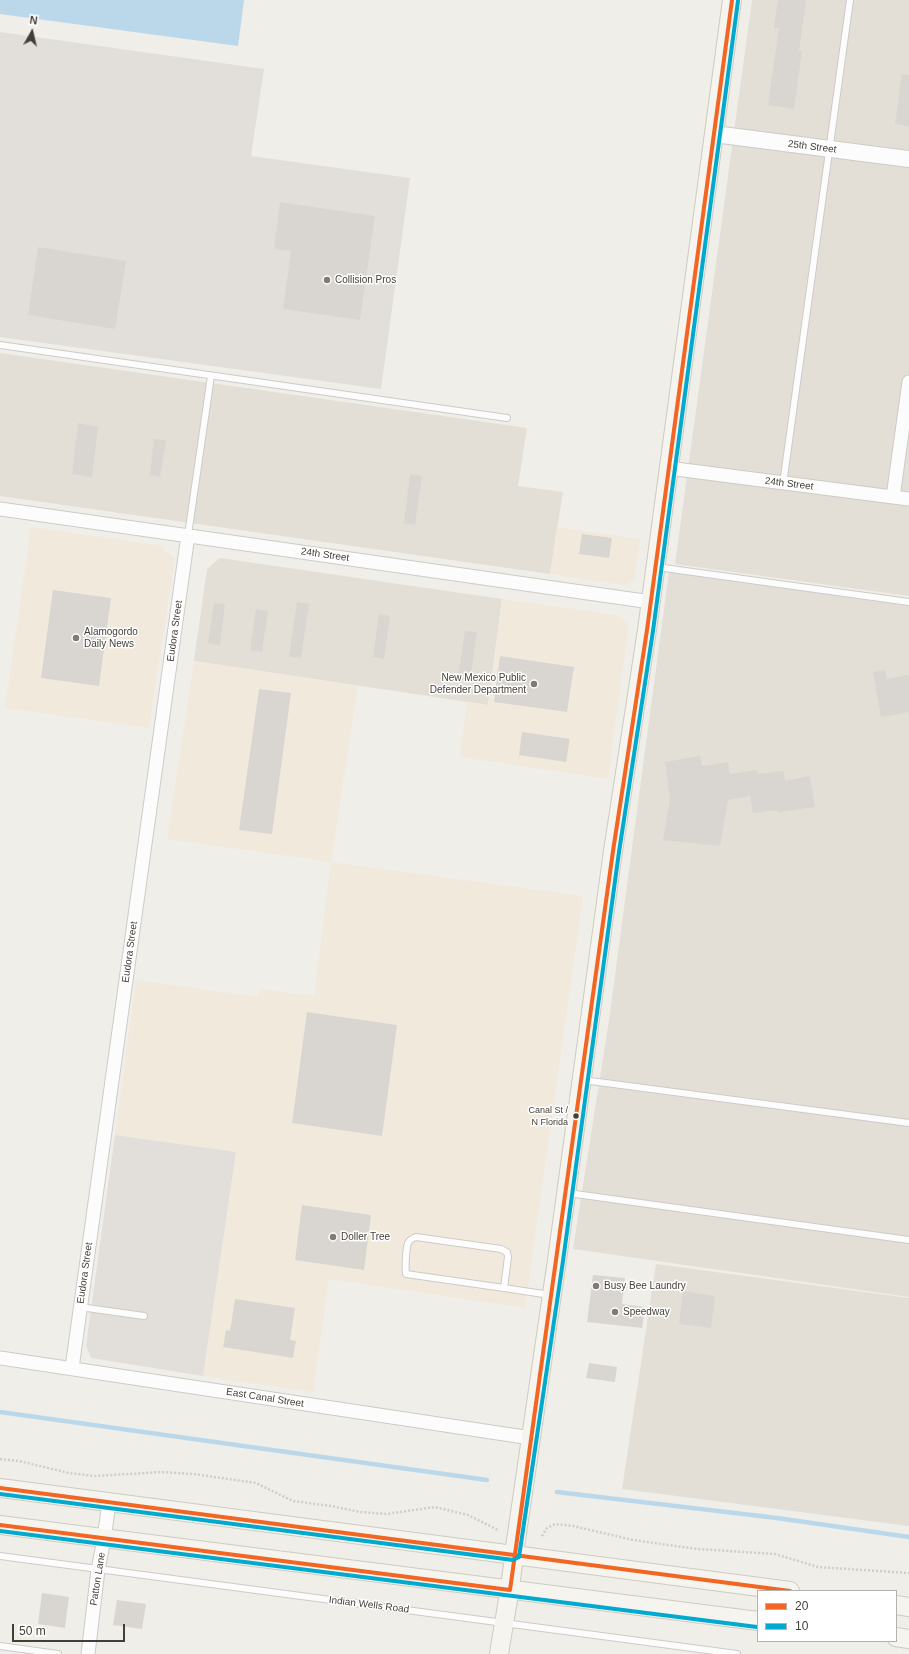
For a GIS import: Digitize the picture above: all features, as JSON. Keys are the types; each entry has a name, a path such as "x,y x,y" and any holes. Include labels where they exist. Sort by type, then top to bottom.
{"main road":[{"path":"500,1654 503,1623 510,1590 613,851 651,602 732,0"},
{"path":"0,1488 783,1590"},
{"path":"0,1525 757,1620"},
{"path":"897,1605 909,1607"},
{"path":"897,1638 909,1639"}],"street":[{"name":"25th Street","path":"714,134 909,159"},
{"path":"893,497 909,382"},
{"name":"24th Street","path":"668,468 782,484 909,499"},
{"name":"24th Street","path":"0,509 651,602"},
{"name":"Eudora Street","path":"72,1368 188,535"},
{"name":"East Canal Street","path":"0,1358 531,1438"},
{"name":"Patton Lane","path":"88,1654 98,1570 109,1503"}],"lane":[{"path":"782,484 850,0"},
{"path":"0,345 508,418"},
{"path":"188,535 211,376"},
{"path":"655,567 909,602"},
{"path":"581,1080 909,1123"},
{"path":"566,1193 909,1240"},
{"path":"504,1288 508,1257 507,1252 501,1249 416,1237 411,1239 408,1243 405,1269 406,1274 551,1295"},
{"path":"80,1307 144,1316"},
{"name":"Indian Wells Road","path":"0,1556 737,1654"},
{"path":"0,1646 58,1654"}],"path":[{"path":"0,1459 20,1461 69,1473 94,1476 162,1472 194,1474 256,1483 293,1501 331,1506 360,1512 386,1514 435,1507 468,1515 498,1530"},
{"path":"542,1536 547,1528 555,1524 573,1526 633,1540 683,1547 775,1554 818,1567 909,1573"}],"shaded area":[{"path":"752,0 909,0 909,596 675,564"},
{"path":"0,32 264,69 251,156 410,178 381,389 0,337"},
{"path":"0,353 527,428 518,486 563,492 550,574 0,496"},
{"path":"31,527 159,545 175,559 149,728 5,708"},
{"path":"557,527 641,539 634,581 624,585 550,574"},
{"path":"220,558 502,599 488,705 194,661 207,569"},
{"path":"669,572 909,606 909,1297 573,1249 609,1020"},
{"path":"502,599 617,615 629,624 608,779 460,757 467,702 488,705"},
{"path":"194,661 358,686 331,862 167,839"},
{"path":"331,862 583,896 525,1308 329,1279 313,1392 203,1376 236,1152 115,1135 136,980 258,997 260,989 314,996"},
{"path":"115,1135 236,1152 203,1376 91,1358 86,1346"},
{"path":"656,1264 909,1298 909,1526 622,1489"}],"water":[{"path":"0,0 244,0 238,46 0,14"}],"building":[{"path":"778,0 806,0 799,51 802,51 794,109 768,105 779,28 774,28"},
{"path":"902,74 909,75 909,126 895,124"},
{"name":"Collision Pros","path":"280,202 375,216 360,320 283,309 291,251 274,249"},
{"path":"38,247 126,261 115,329 28,315"},
{"path":"78,423 98,427 92,477 72,474"},
{"path":"154,439 166,440 160,477 150,475"},
{"path":"410,474 422,476 415,525 404,523"},
{"path":"582,534 612,538 609,558 579,554"},
{"name":"Alamogordo Daily News","path":"53,590 111,598 99,686 41,678"},
{"path":"297,602 309,604 301,658 289,657"},
{"path":"214,603 225,604 220,645 208,643"},
{"path":"256,609 268,611 262,652 250,650"},
{"path":"379,614 390,616 384,659 373,657"},
{"path":"465,631 477,632 470,681 458,679"},
{"name":"New Mexico Public Defender Department","path":"500,656 574,667 567,712 494,702"},
{"path":"885,670 887,679 909,675 909,712 881,717 873,672"},
{"path":"259,689 291,693 272,834 239,830"},
{"path":"522,732 570,739 566,762 519,755"},
{"path":"700,756 702,766 728,762 730,774 757,770 758,774 784,771 785,781 810,776 815,807 778,812 778,810 753,813 750,796 728,800 720,846 663,840 670,799 665,762"},
{"path":"307,1012 397,1025 382,1136 292,1123"},
{"name":"Doller Tree","path":"302,1205 371,1215 364,1270 295,1260"},
{"path":"593,1275 625,1278 622,1304 645,1307 642,1328 587,1322"},
{"path":"683,1291 715,1296 711,1328 679,1324"},
{"path":"235,1299 295,1308 290,1340 296,1341 293,1358 223,1347 226,1330 230,1331"},
{"path":"589,1363 617,1367 615,1382 586,1378"},
{"path":"42,1593 69,1597 65,1628 38,1624"},
{"path":"117,1600 146,1604 142,1629 113,1625"}],"waterway":[{"path":"0,1412 487,1480"},
{"path":"557,1492 777,1518 909,1537"}],"transit line":[{"name":"20","path":"0,1525 510,1590 613,851 647,630 732,0"},
{"name":"10","path":"0,1494 513,1560 519,1557 563,1261 619,852 653,631 738,1"},
{"name":"20","path":"0,1488 782,1590"},
{"name":"10","path":"0,1531 757,1627"}],"place":[{"name":"Collision Pros","path":"327,280"},
{"name":"Alamogordo Daily News","path":"76,638"},
{"name":"New Mexico Public Defender Department","path":"534,684"},
{"name":"Canal St / N Florida","path":"576,1116"},
{"name":"Doller Tree","path":"333,1237"},
{"name":"Busy Bee Laundry","path":"596,1286"},
{"name":"Speedway","path":"615,1312"}]}
